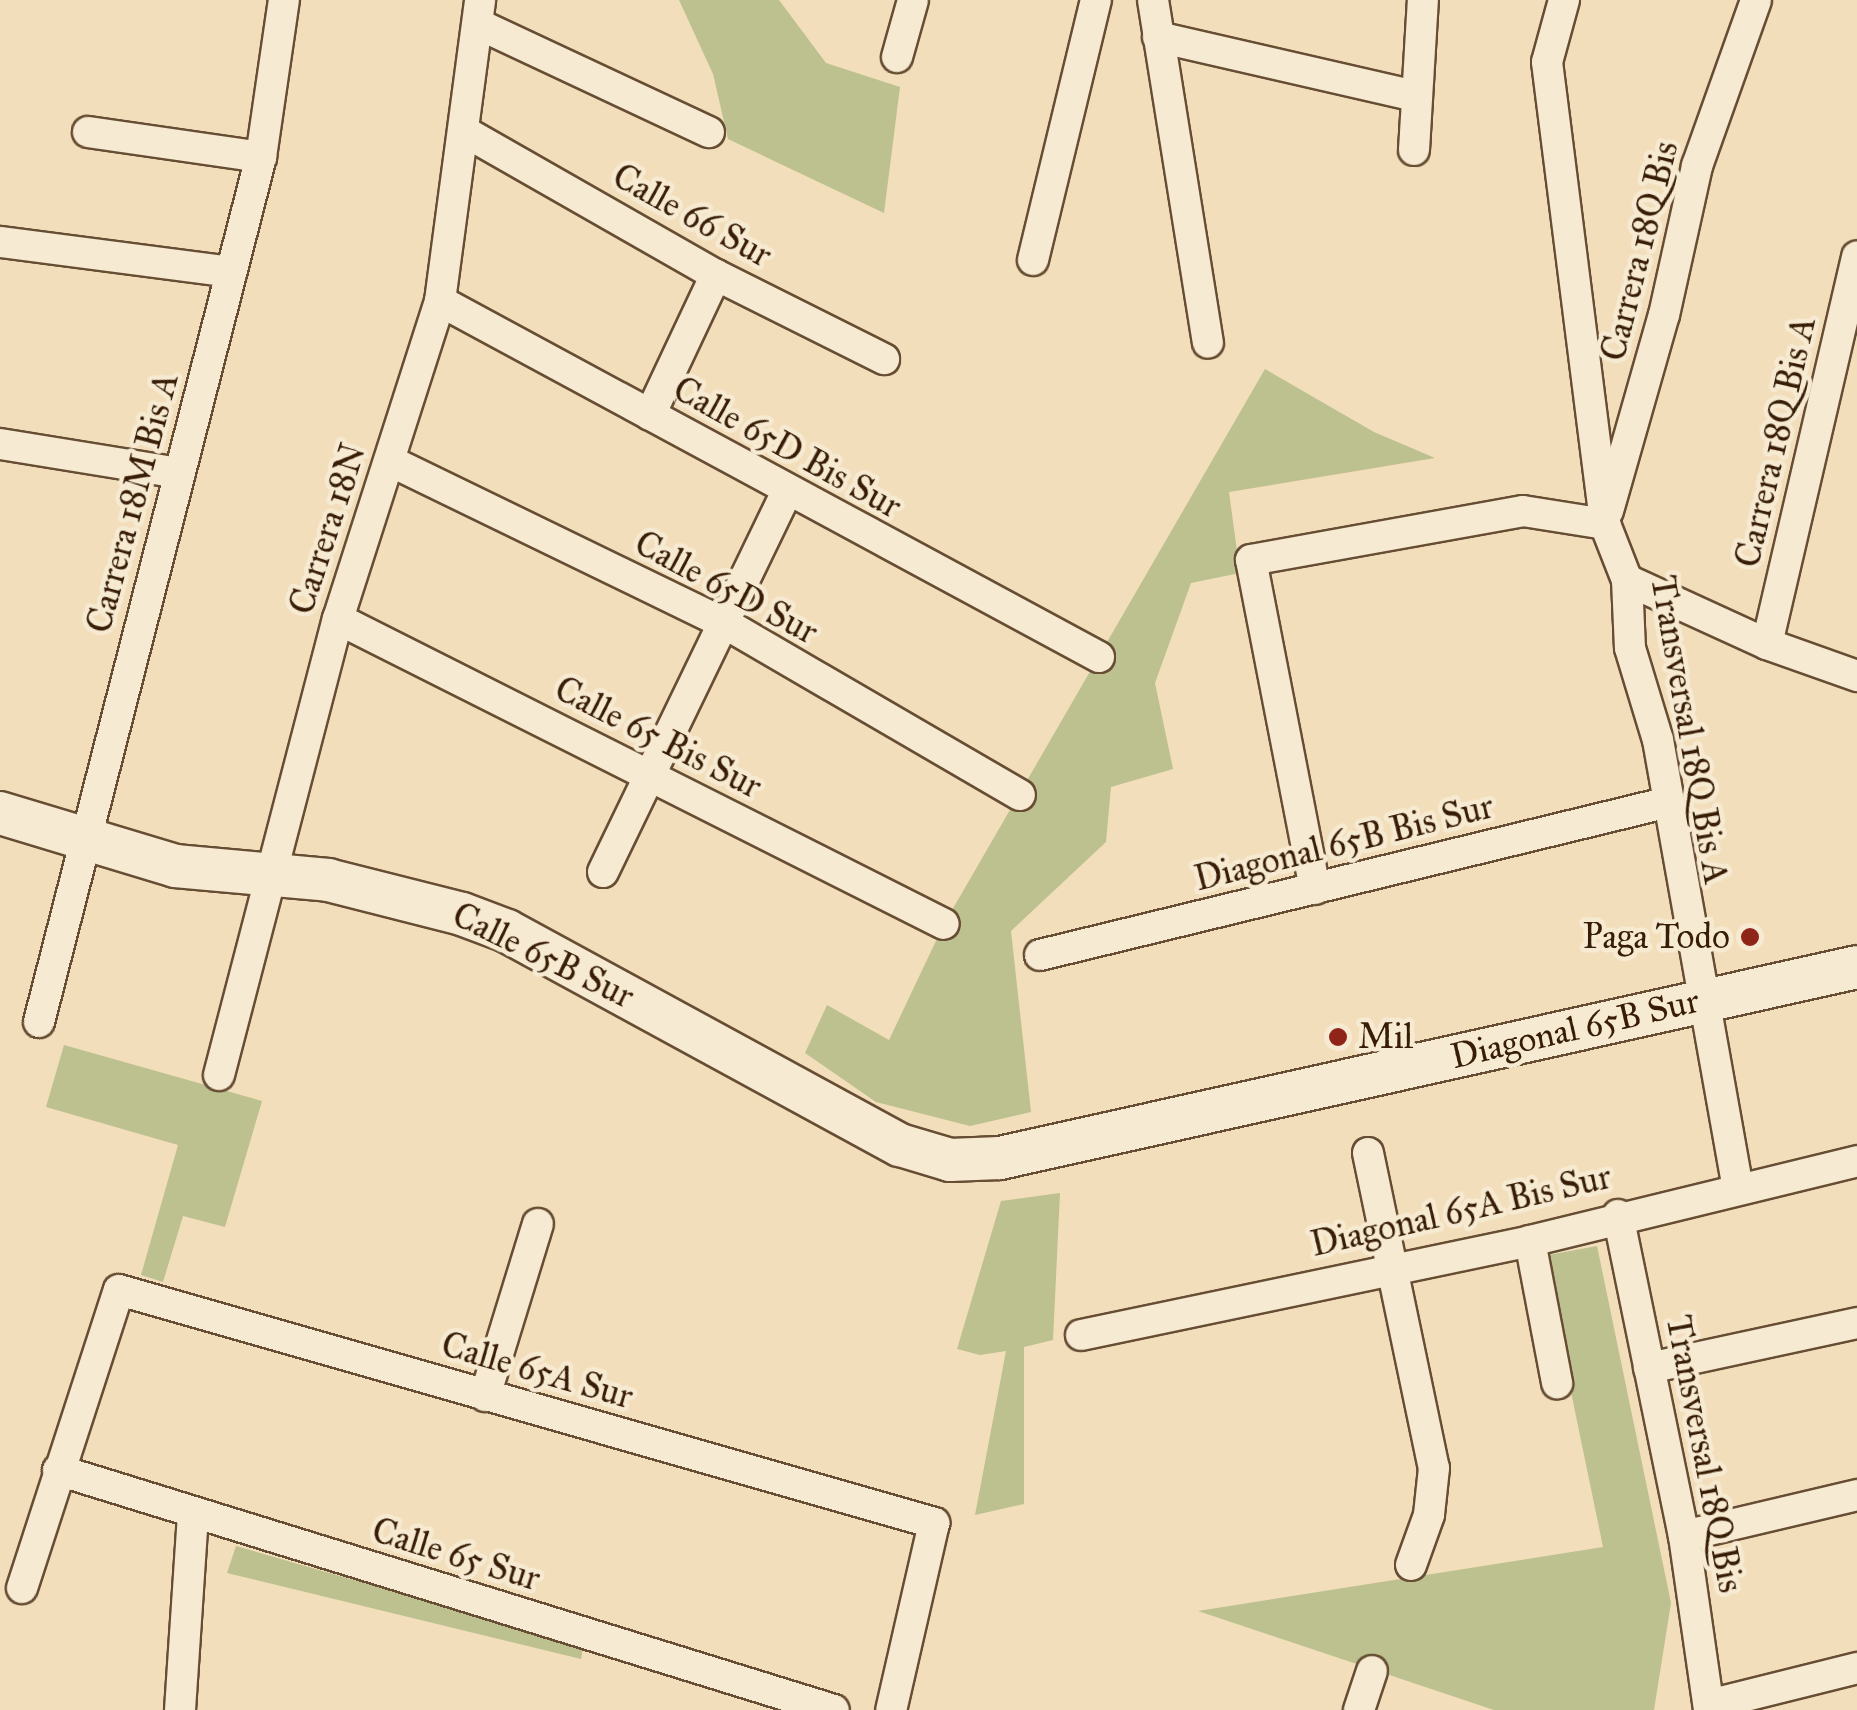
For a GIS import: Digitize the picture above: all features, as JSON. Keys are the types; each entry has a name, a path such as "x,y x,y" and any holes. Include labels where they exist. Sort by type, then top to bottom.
{"street":[{"name":"Carrera 18M Bis A","path":"40,1022 261,157 284,0"},
{"path":"898,58 913,0"},
{"path":"1033,260 1096,0"},
{"path":"1153,0 1208,342"},
{"path":"1414,150 1423,0"},
{"name":"Transversal 18Q Bis A","path":"1564,0 1547,62 1604,524 1626,580 1630,648 1658,740 1665,803 1700,1001 1738,1187"},
{"name":"Carrera 18Q Bis","path":"1604,524 1664,316 1697,166 1756,0"},
{"path":"479,12 709,132"},
{"name":"Carrera 18N","path":"219,1075 338,619 440,301 467,132 479,12"},
{"path":"1158,37 1415,96"},
{"path":"88,132 261,157"},
{"name":"Calle 66 Sur","path":"467,132 716,275 884,358"},
{"path":"0,242 231,272"},
{"name":"Carrera 18Q Bis A","path":"1767,644 1857,256"},
{"path":"650,415 716,275"},
{"name":"Calle 65D Bis Sur","path":"440,301 786,493 1099,657"},
{"path":"0,444 180,473"},
{"name":"Calle 65D Sur","path":"390,461 726,624 1020,796"},
{"path":"603,872 786,493"},
{"path":"1315,889 1251,560 1523,512 1604,524"},
{"path":"1626,580 1767,644 1857,676"},
{"name":"Calle 65 Bis Sur","path":"338,619 944,924"},
{"name":"Diagonal 65B Bis Sur","path":"1040,955 1665,803"},
{"name":"Calle 65B Sur","path":"0,814 175,866 269,874 378,890 478,919 900,1145 950,1160 1000,1158"},
{"name":"Diagonal 65B Sur","path":"1000,1158 1857,967"},
{"path":"1368,1153 1434,1468 1430,1514 1411,1566"},
{"name":"Diagonal 65A Bis Sur","path":"1080,1335 1392,1265 1530,1241 1618,1215 1857,1160"},
{"name":"Transversal 18Q Bis","path":"1618,1215 1684,1536 1709,1707"},
{"path":"485,1396 538,1224"},
{"path":"1530,1241 1557,1383"},
{"name":"Calle 65A Sur","path":"58,1470 119,1290 934,1523 891,1710"},
{"path":"1649,1368 1857,1323"},
{"path":"22,1588 58,1470"},
{"name":"Calle 65 Sur","path":"58,1470 193,1515 834,1710"},
{"path":"1684,1536 1857,1494"},
{"path":"180,1710 193,1515"},
{"path":"1709,1707 1857,1668"},
{"path":"1358,1710 1372,1671"}],"green space":[{"path":"679,0 779,0 826,63 900,87 884,213 728,139 713,74"},
{"path":"1265,369 1374,432 1435,458 1229,492 1240,573 1191,583 1155,683 1173,769 1111,787 1106,842 1011,931 1031,1112 970,1126 876,1102 805,1053 827,1005 889,1040 944,924"},
{"path":"64,1045 262,1101 225,1227 183,1216 163,1282 141,1275 178,1145 46,1107"},
{"path":"1060,1193 1053,1340 1024,1347 1024,1504 975,1515 1006,1351 980,1355 957,1349 1001,1201"},
{"path":"1597,1246 1671,1603 1654,1710 1494,1710 1198,1611 1603,1547 1543,1256"},
{"path":"236,1546 583,1646 581,1659 227,1573"}],"place":[{"name":"Paga Todo","path":"1750,937"},
{"name":"Mil","path":"1338,1037"}]}
